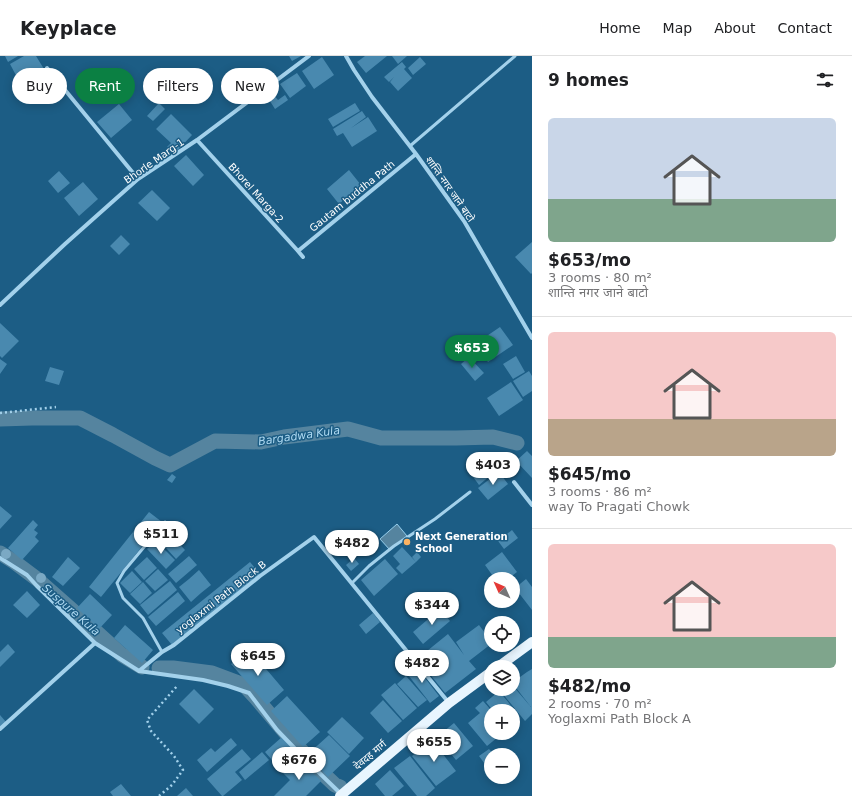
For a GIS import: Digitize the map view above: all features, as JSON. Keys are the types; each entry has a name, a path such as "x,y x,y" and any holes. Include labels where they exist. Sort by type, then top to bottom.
{"main road":[{"path":"508,660 532,642"},
{"name":"देवदह मार्ग","path":"342,795 449,703 484,677"}],"street":[{"name":"Bhorle Marg-1","path":"0,305 65,244 138,179 197,140 309,56"},
{"name":"शान्ति नगर जाने बाटो","path":"346,56 369,92 464,221 532,337"},
{"path":"67,92 138,179"},
{"name":"Bhorel Marga-2","path":"197,140 303,258"},
{"name":"Gautam buddha Path","path":"298,251 416,154"},
{"path":"514,482 532,505"},
{"name":"yoglaxmi Path Block B","path":"139,671 162,652 174,646 260,576 314,537 352,583"},
{"path":"0,558 27,575 95,643 139,671 185,677 228,686 248,693 277,730 342,795"},
{"path":"352,583 449,703"},
{"path":"0,729 95,643"}],"lane":[{"path":"410,146 515,56"},
{"path":"352,583 369,566 394,546 435,519 470,492"},
{"path":"162,652 144,618 123,598 117,583 124,572 165,522"}],"path":[{"path":"0,413 56,407"},
{"path":"159,796 172,785 183,770 174,756 151,731 147,720 185,677"}],"water":[{"path":"397,524 407,536 390,550 380,539"}],"building":[{"path":"5,56 18,56 8,62"},
{"path":"24,56 36,56 43,68 12,68 10,64"},
{"path":"289,56 301,56 292,61"},
{"path":"365,56 387,56 366,73 357,62"},
{"path":"392,56 407,56 398,64"},
{"path":"322,57 334,75 314,89 302,71"},
{"path":"420,57 426,64 413,75 408,68"},
{"path":"402,62 406,67 404,69 412,78 398,91 390,82 394,77 389,82 384,77"},
{"path":"297,73 306,86 290,98 280,84"},
{"path":"285,95 288,100 275,109 272,104 279,104 279,99"},
{"path":"355,103 360,111 333,127 328,119"},
{"path":"119,104 132,120 111,138 97,122"},
{"path":"158,104 165,109 153,121 147,116"},
{"path":"362,111 366,117 351,128 368,117 377,131 352,147 343,133 337,136 333,129"},
{"path":"171,114 192,135 174,154 167,147 171,143 156,129"},
{"path":"186,155 204,175 193,186 174,166"},
{"path":"349,170 361,185 339,204 327,189"},
{"path":"59,171 70,183 58,193 48,181"},
{"path":"83,182 98,199 79,216 64,198"},
{"path":"152,190 170,208 157,221 138,203"},
{"path":"121,235 130,244 119,255 110,246"},
{"path":"532,242 532,273 531,274 515,257"},
{"path":"0,323 19,341 2,358 0,356"},
{"path":"500,327 513,345 488,362 475,344"},
{"path":"516,356 525,372 513,379 503,364"},
{"path":"469,357 484,373 475,381 461,364"},
{"path":"0,359 7,364 0,374"},
{"path":"50,367 64,371 59,385 45,381"},
{"path":"529,371 532,376 532,391 523,397 513,381"},
{"path":"511,382 523,400 499,416 487,398"},
{"path":"527,451 532,456 532,478 516,461"},
{"path":"486,456 497,470 479,485 468,470"},
{"path":"499,472 508,484 488,500 478,488"},
{"path":"172,474 176,477 172,483 167,480"},
{"path":"0,506 12,516 0,529"},
{"path":"149,512 162,522 101,597 89,587"},
{"path":"33,520 38,525 34,530 38,533 35,537 39,541 22,560 8,548"},
{"path":"512,530 518,538 504,549 498,541"},
{"path":"167,531 185,550 176,559 158,539"},
{"path":"156,541 175,560 166,569 147,549"},
{"path":"402,547 416,562 402,574 396,568 400,564 393,556"},
{"path":"417,552 421,557 416,562 412,557"},
{"path":"502,552 517,572 490,572 485,565"},
{"path":"189,556 197,565 176,583 168,574"},
{"path":"68,557 80,568 63,586 52,577"},
{"path":"147,557 157,568 144,580 134,569"},
{"path":"354,558 359,564 351,571 346,565"},
{"path":"385,559 398,574 374,596 361,580"},
{"path":"250,562 260,574 172,645 162,633"},
{"path":"158,569 168,580 155,591 145,581"},
{"path":"199,570 211,585 201,593 189,579"},
{"path":"132,571 142,582 130,593 120,583"},
{"path":"189,579 201,593 191,602 179,587"},
{"path":"526,579 532,587 532,610 520,594 520,584"},
{"path":"170,581 177,590 148,615 140,605"},
{"path":"143,582 152,593 140,604 130,594"},
{"path":"27,591 40,605 27,618 13,605"},
{"path":"178,592 185,601 156,626 148,617"},
{"path":"90,594 112,615 99,629 77,608"},
{"path":"440,609 450,621 423,644 413,632"},
{"path":"373,613 380,622 366,634 359,625"},
{"path":"125,625 153,650 142,663 114,638"},
{"path":"479,625 484,632 484,649 469,661 476,669 445,693 420,662 430,655 427,651 448,634 464,655 456,642"},
{"path":"8,644 15,652 0,667 0,652"},
{"path":"249,649 284,690 267,705 231,664"},
{"path":"414,664 439,696 430,703 405,671"},
{"path":"532,669 532,714 525,721 520,715 520,704 511,704 504,696 520,696 520,694 531,707 520,693 520,677"},
{"path":"406,676 427,700 418,707 397,684"},
{"path":"395,683 417,708 403,720 381,695"},
{"path":"194,689 214,709 199,724 179,704"},
{"path":"287,696 320,732 303,747 271,711"},
{"path":"493,696 503,696 510,704 488,704 486,702"},
{"path":"383,700 402,721 388,733 370,713"},
{"path":"483,701 486,704 484,704 484,740 494,740 487,746 468,723 480,713 475,708"},
{"path":"0,715 6,722 0,728"},
{"path":"342,717 364,738 349,754 327,732"},
{"path":"454,723 473,746 456,760 437,737"},
{"path":"329,735 350,756 328,777 307,755"},
{"path":"282,737 296,753 279,768 265,752"},
{"path":"231,738 237,745 207,772 197,760 211,748 215,752"},
{"path":"432,740 456,771 436,786 412,756"},
{"path":"242,749 251,759 235,772 242,780 222,796 207,779"},
{"path":"262,752 269,760 245,780 239,772"},
{"path":"484,752 484,763 479,756"},
{"path":"410,756 435,788 426,796 417,796 394,768"},
{"path":"298,758 321,781 306,796 274,796 290,780 283,773"},
{"path":"390,770 404,786 392,796 385,796 375,784"},
{"path":"121,784 131,796 113,796 110,792"},
{"path":"186,788 193,796 177,796"}],"waterway":[{"name":"Bargadwa Kula","path":"0,419 80,418 170,465 215,441 261,442 284,437 348,429 381,438 493,437 517,443"},
{"name":"Suspure Kula","path":"0,553 37,579 122,655 142,667"},
{"name":"Suspure Kula","path":"159,668 173,668 212,673 244,685 317,768 335,785 340,787"}],"place":[{"name":"Next Generation School","path":"407,542"}]}
